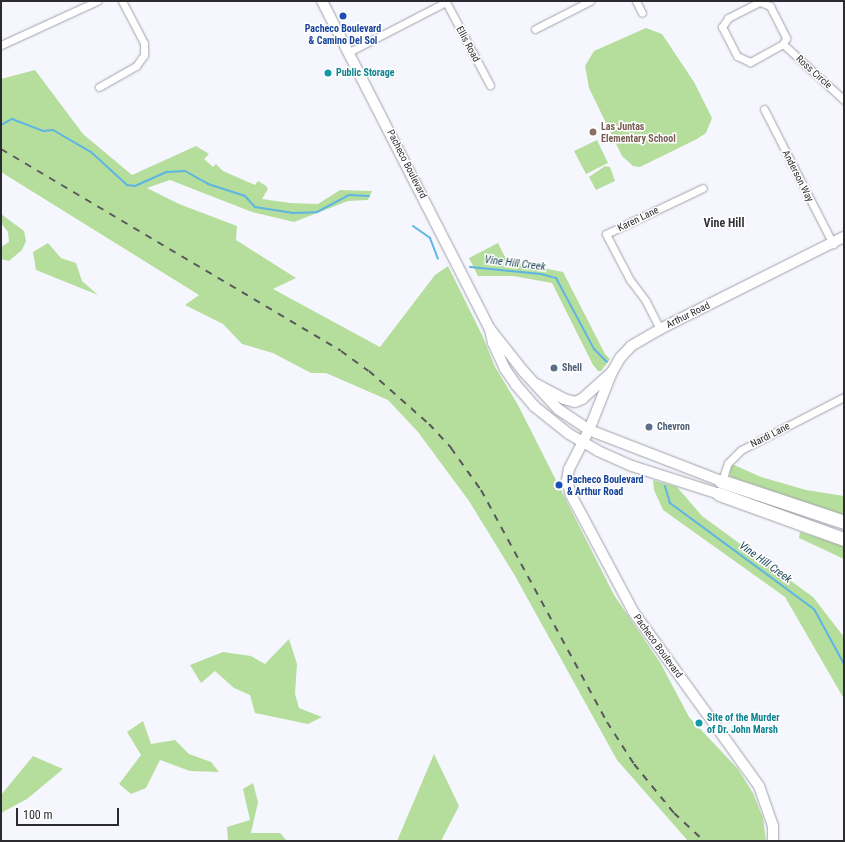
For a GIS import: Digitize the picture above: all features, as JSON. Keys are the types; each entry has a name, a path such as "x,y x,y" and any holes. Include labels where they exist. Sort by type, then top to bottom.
{"highway":[{"path":"721,481 844,522"},
{"path":"719,494 844,539"}],"main road":[{"name":"Pacheco Boulevard","path":"322,1 490,329 534,383 558,409 589,430 721,481"},
{"name":"Arthur Road","path":"582,443 589,430 612,372 620,358 631,346 660,329 833,244 844,237"},
{"name":"Pacheco Boulevard","path":"490,329 493,343 502,362 516,385 534,406 582,443 652,474 719,494"},
{"path":"534,383 564,399 575,402 582,400 612,372"},
{"name":"Pacheco Boulevard","path":"582,443 569,469 567,481 571,494 633,611 759,786 772,826 773,841"}],"street":[{"path":"1,45 84,3 97,1"},
{"path":"99,86 136,66 144,55 144,43 122,1"},
{"path":"535,29 590,1"},
{"path":"636,1 642,14"},
{"name":"Ellis Road","path":"349,52 446,2 490,85"},
{"path":"760,2 770,6 786,38 783,44 750,62 737,56 722,27 728,18 760,2"},
{"name":"Ross Circle","path":"783,44 844,100"},
{"name":"Anderson Way","path":"764,109 833,244"},
{"name":"Karen Lane","path":"660,329 646,301 630,280 606,234 703,188"},
{"name":"Nardi Lane","path":"719,494 721,481 728,463 742,450 844,397"}],"green space":[{"path":"646,28 662,34 694,82 712,118 706,133 697,139 640,167 633,166 622,156 589,88 585,66 594,51"},
{"path":"35,70 83,134 132,175 196,146 209,154 204,159 213,167 216,164 223,171 255,185 258,181 266,186 268,189 262,199 290,203 318,204 340,190 372,191 368,200 348,201 294,222 252,212 170,180 147,188 179,204 237,226 236,240 296,278 273,289 380,347 435,275 448,266 483,337 495,367 518,405 614,595 661,664 689,717 738,769 753,793 763,818 766,841 688,841 617,760 515,576 469,501 418,432 388,400 326,373 311,373 273,353 242,344 223,324 185,305 199,295 1,172 1,79"},
{"path":"597,140 608,163 586,174 574,151"},
{"path":"605,166 610,167 615,181 596,190 589,177"},
{"path":"1,214 24,231 26,241 22,250 9,261 1,259 1,247 9,242 8,232 1,223"},
{"path":"48,243 61,258 76,263 82,281 98,295 36,270 33,252"},
{"path":"498,243 507,261 563,272 605,354 610,359 601,371 598,371 593,365 552,283 513,276 478,276 469,258"},
{"path":"732,464 761,477 806,490 844,496 844,515 731,477 729,472"},
{"path":"653,480 677,487 702,516 813,597 844,637 844,699 785,597 663,510 654,490"},
{"path":"800,532 844,546 844,559 799,538"},
{"path":"289,639 297,664 295,694 299,708 322,717 308,724 255,713 250,695 234,688 215,671 201,683 190,665 223,652 251,656 265,664"},
{"path":"143,721 151,744 175,740 189,754 211,762 219,772 190,771 160,760 146,788 131,794 119,784 141,755 127,732"},
{"path":"434,754 459,806 441,841 397,841"},
{"path":"33,756 63,769 27,799 1,813 1,795"},
{"path":"253,783 258,802 251,833 280,833 287,841 228,841 227,827 250,820 243,789"}],"waterway":[{"path":"1,125 12,119 43,131 53,130 91,152 127,185 135,186 167,172 185,171 208,184 245,196 255,207 292,213 317,212 349,195 369,196"},
{"name":"Vine Hill Creek","path":"413,226 430,238 438,259"},
{"name":"Vine Hill Creek","path":"470,267 541,274 556,278 594,349 607,362"},
{"name":"Vine Hill Creek","path":"665,486 670,503 814,609 844,664"}],"railway":[{"path":"1,149 341,351 369,371 429,424 451,448 481,490 607,722 634,764 674,813 704,841"}],"place":[{"name":"Pacheco Boulevard & Camino Del Sol","path":"343,16"},
{"name":"Public Storage","path":"328,73"},
{"name":"Las Juntas Elementary School","path":"593,132"},
{"name":"Shell","path":"554,368"},
{"name":"Chevron","path":"649,427"},
{"name":"Pacheco Boulevard & Arthur Road","path":"559,485"},
{"name":"Site of the Murder of Dr. John Marsh","path":"699,723"}],"district":[{"name":"Vine Hill","path":"724,224"}]}
